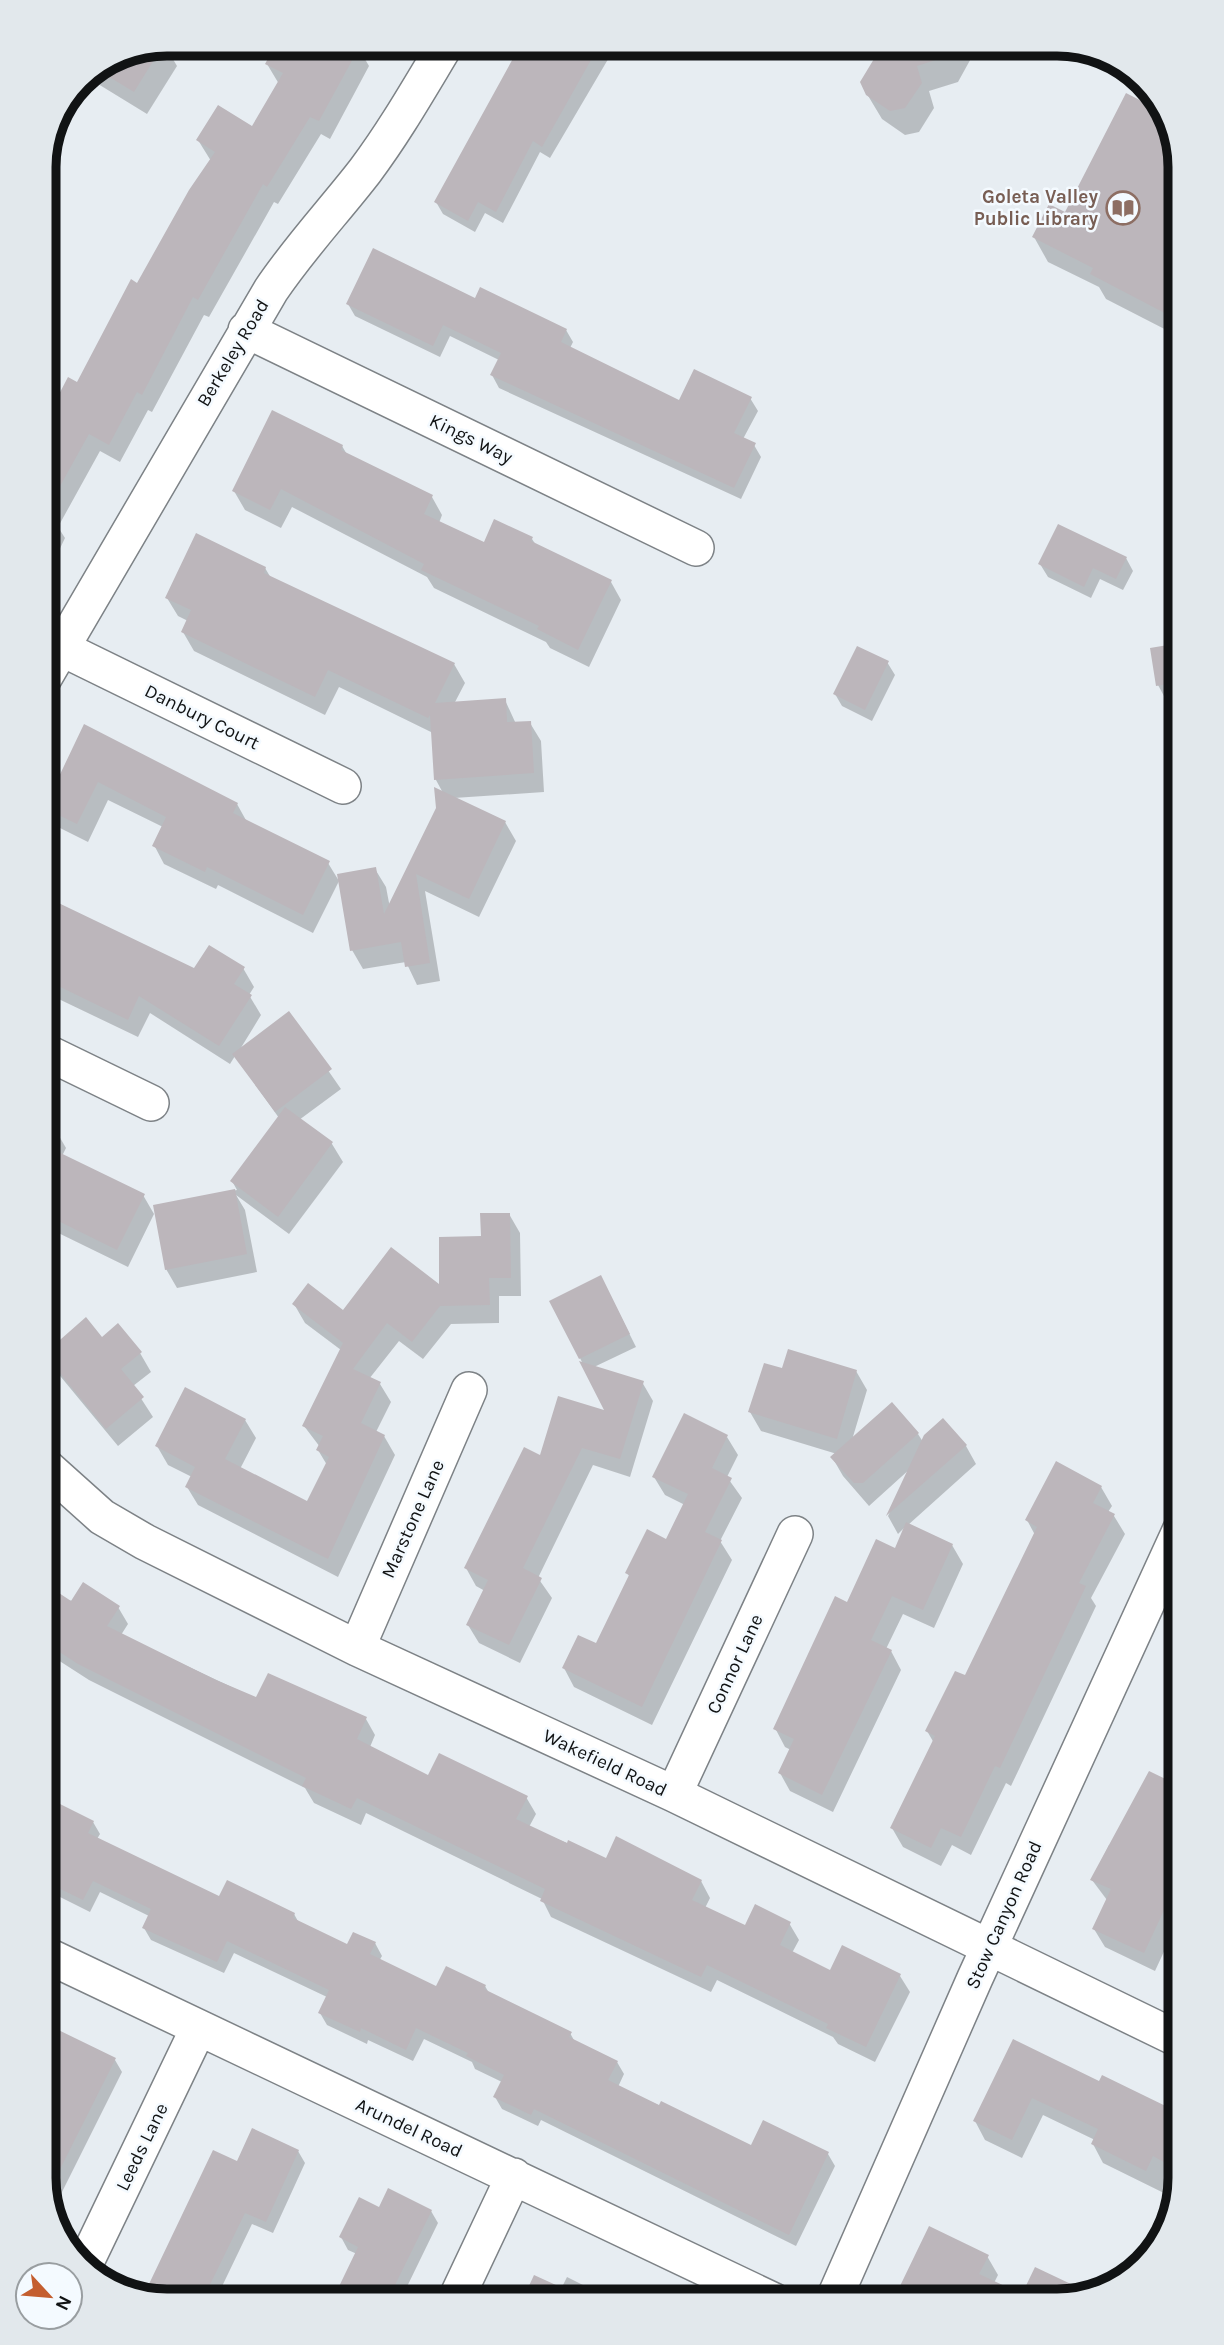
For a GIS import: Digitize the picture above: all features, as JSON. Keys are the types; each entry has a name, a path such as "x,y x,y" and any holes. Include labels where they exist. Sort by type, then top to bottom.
{"street":[{"name":"Berkeley Road","path":"56,657 246,330 299,248 364,172 390,136 439,56"},
{"name":"Kings Way","path":"246,330 696,548"},
{"name":"Danbury Court","path":"61,648 343,786"},
{"path":"56,1057 150,1103"},
{"name":"Marstone Lane","path":"357,1648 469,1390"},
{"name":"Wakefield Road","path":"56,1476 102,1517 145,1542 357,1648 674,1794 1168,2034"},
{"name":"Connor Lane","path":"674,1794 795,1534"},
{"name":"Stow Canyon Road","path":"838,2289 990,1946 1168,1557"},
{"name":"Arundel Road","path":"56,1960 749,2289"},
{"name":"Leeds Lane","path":"89,2256 198,2029"},
{"path":"461,2289 514,2176"}],"building":[{"path":"269,56 354,56 319,121 310,117 267,187 263,184 198,300 193,297 142,395 137,392 109,445 89,434 56,493 56,400 68,377 77,382 131,279 137,283 189,190 215,152 196,140 218,105 252,126 283,73 265,64"},
{"path":"514,56 593,56 542,147 533,141 496,212 478,202 468,221 434,202"},
{"path":"876,56 948,56 917,66 922,83 905,108 890,111 866,95 860,82"},
{"path":"156,57 134,92 106,75 131,62"},
{"name":"Goleta Valley Public Library","path":"1126,93 1148,104 1160,125 1166,146 1168,315 1090,274 1093,268 1032,237 1049,204 1065,212"},
{"path":"373,248 475,298 480,287 567,329 561,342 679,400 694,369 752,397 734,433 756,443 734,488 490,375 501,353 443,325 433,346 346,304"},
{"path":"272,410 343,445 341,450 433,495 424,514 484,542 494,519 533,537 531,541 612,580 578,650 537,629 539,626 421,570 424,564 281,489 270,510 232,491"},
{"path":"1058,524 1127,557 1116,579 1093,568 1084,587 1038,564"},
{"path":"196,533 266,567 264,573 455,663 435,703 506,698 507,722 531,721 534,773 434,780 430,715 428,718 328,670 315,697 181,632 191,610 165,598"},
{"path":"1168,645 1168,684 1156,686 1150,648"},
{"path":"857,646 889,661 865,710 833,694"},
{"path":"84,724 238,803 233,813 330,861 303,915 207,867 205,872 152,846 166,817 98,782 77,824 56,814 56,783"},
{"path":"434,787 506,821 469,899 416,874 430,963 405,967 401,942 350,951 337,874 376,867 384,914 436,808"},
{"path":"56,902 194,968 209,945 245,967 234,984 252,995 219,1046 139,996 128,1020 56,985"},
{"path":"289,1011 332,1069 275,1112 232,1054"},
{"path":"285,1107 333,1142 278,1217 230,1181"},
{"path":"56,1151 145,1194 117,1250 56,1220"},
{"path":"235,1189 247,1254 165,1270 153,1205"},
{"path":"480,1213 510,1213 511,1278 489,1278 490,1305 440,1306 412,1342 387,1323 353,1369 381,1382 361,1423 385,1435 328,1559 185,1487 195,1467 155,1446 185,1387 246,1419 225,1459 307,1501 329,1457 316,1450 323,1436 302,1426 343,1343 292,1304 308,1283 343,1310 391,1247 439,1284 439,1237 481,1236"},
{"path":"601,1275 630,1334 579,1359 549,1301"},
{"path":"86,1317 102,1337 118,1323 142,1352 121,1369 144,1397 106,1429 56,1369 56,1343"},
{"path":"788,1349 857,1370 837,1439 748,1412 764,1363 782,1368"},
{"path":"579,1361 644,1381 620,1459 582,1448 523,1568 542,1578 509,1645 466,1625 488,1580 464,1568 524,1447 540,1455 558,1396 604,1410"},
{"path":"892,1402 919,1433 863,1483 854,1483 830,1457"},
{"path":"684,1413 728,1435 712,1468 732,1478 705,1532 722,1540 642,1707 562,1668 578,1635 596,1643 629,1575 625,1573 647,1529 666,1539 688,1494 652,1477"},
{"path":"943,1418 967,1445 886,1516 924,1435"},
{"path":"1056,1461 1102,1486 1093,1503 1115,1514 1079,1583 1086,1586 1000,1768 995,1766 961,1837 941,1828 931,1848 890,1828 935,1736 925,1731 955,1671 965,1675 1037,1527 1025,1520"},
{"path":"906,1522 953,1544 923,1610 892,1596 871,1640 892,1650 822,1795 778,1773 794,1739 773,1729 835,1596 847,1602 876,1539 895,1548"},
{"path":"83,1582 120,1606 107,1626 216,1680 256,1697 268,1673 367,1717 357,1739 428,1775 439,1753 528,1796 516,1819 567,1843 568,1840 606,1858 616,1836 702,1880 692,1900 745,1925 755,1904 791,1922 780,1945 830,1970 842,1945 901,1974 866,2047 826,2028 828,2024 707,1965 701,1977 540,1901 545,1889 357,1798 351,1809 302,1786 306,1778 78,1664 56,1650 56,1591 71,1601"},
{"path":"1149,1771 1168,1780 1168,1902 1144,1953 1092,1929 1111,1889 1090,1880"},
{"path":"58,1803 94,1821 88,1833 219,1896 227,1880 295,1913 293,1918 347,1944 353,1932 376,1942 370,1954 436,1986 446,1966 486,1985 484,1989 572,2032 569,2037 618,2061 608,2080 659,2105 661,2101 751,2145 763,2120 829,2152 789,2235 534,2109 531,2115 493,2097 504,2075 466,2056 468,2053 416,2028 406,2050 361,2028 360,2032 318,2013 329,1990 227,1941 217,1962 142,1928 151,1909 93,1881 83,1900 56,1887"},
{"path":"56,2029 116,2058 56,2177"},
{"path":"1013,2039 1099,2081 1102,2075 1168,2107 1168,2164 1153,2156 1146,2171 1091,2144 1098,2129 1032,2098 1012,2140 973,2121"},
{"path":"252,2128 299,2150 266,2222 245,2213 208,2289 160,2289 149,2284 213,2150 237,2161"},
{"path":"388,2188 432,2210 394,2287 338,2289 358,2247 339,2237 359,2197 379,2207"},
{"path":"929,2226 989,2255 979,2274 1011,2289 906,2289 900,2286"},
{"path":"1035,2267 1077,2287 1024,2289"},
{"path":"534,2275 565,2289 528,2289"}],"place":[{"name":"Goleta Valley Public Library","path":"1123,208"}]}
